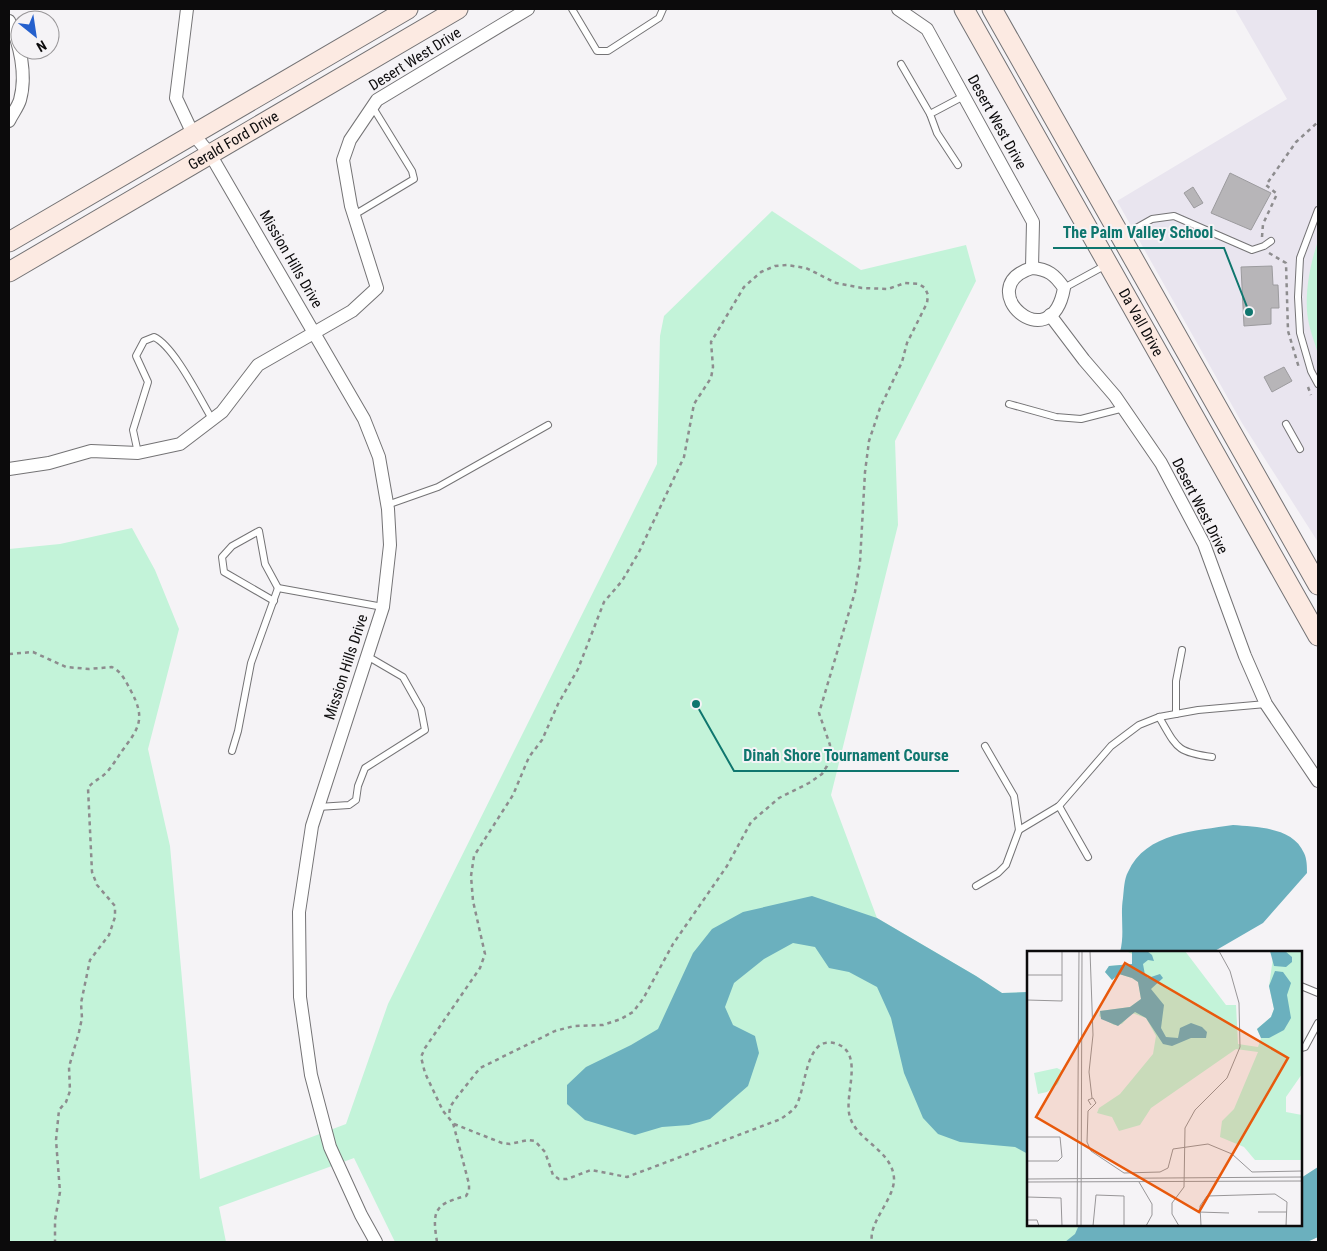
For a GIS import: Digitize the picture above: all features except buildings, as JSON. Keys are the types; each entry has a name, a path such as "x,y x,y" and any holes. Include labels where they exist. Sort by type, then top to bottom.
{"main road":[{"name":"Gerald Ford Drive","path":"9,242 408,9"},
{"name":"Gerald Ford Drive","path":"9,272 458,9"},
{"name":"Da Vall Drive","path":"964,9 1318,636"},
{"name":"Da Vall Drive","path":"992,9 1318,585"}],"street":[{"name":"Mission Hills Drive","path":"187,9 176,98 194,134 210,154 364,419 379,457 387,505 390,544 383,607 312,826 299,912 300,997 312,1075 330,1147 361,1215 376,1242"},
{"name":"Desert West Drive","path":"315,332 352,311 377,288 354,216 343,160 350,140 372,106 377,100 528,9"},
{"name":"Desert West Drive","path":"898,9 927,30 1033,222 1032,268"},
{"path":"9,21 16,36 22,71 20,100 9,121"},
{"path":"1032,268 1041,269 1055,275 1064,288 1060,302 1050,315 1034,320 1018,314 1010,299 1012,283 1024,271 1032,268"},
{"name":"Desert West Drive","path":"1050,315 1124,408 1161,464 1204,544 1245,656 1266,704 1318,781"},
{"path":"9,469 49,463 91,451 138,453 180,444 222,412 258,364 315,332"}],"lane":[{"path":"572,9 597,51 608,51 659,18 663,9"},
{"path":"901,64 930,114 937,132 958,165"},
{"path":"930,114 964,96"},
{"path":"354,216 414,178 412,171 372,106"},
{"path":"1318,210 1300,258 1298,296 1300,333 1311,371 1318,384"},
{"path":"1121,237 1152,219 1174,216 1252,250 1264,246 1271,241"},
{"path":"1064,288 1109,263"},
{"path":"138,453 132,430 148,382 136,356 144,341 154,337 162,341 189,380 212,419"},
{"path":"1009,404 1056,417 1081,419 1124,408"},
{"path":"1286,424 1300,449"},
{"path":"387,505 438,487 548,425"},
{"path":"232,751 238,731 251,663 274,601 278,588 265,564 259,531 232,546 222,556 224,572 274,601"},
{"path":"278,588 383,607"},
{"path":"1176,714 1176,681 1182,650"},
{"path":"318,807 349,805 356,800 358,786 365,768 426,730 421,709 402,677 367,656"},
{"path":"1019,830 1059,806 1111,746 1139,725 1159,717 1176,714 1266,704"},
{"path":"1159,717 1175,745 1182,751 1212,757"},
{"path":"976,886 998,874 1006,865 1019,830 1014,796 984,746"},
{"path":"1059,806 1088,857"},
{"path":"1302,986 1318,993"},
{"path":"1302,1048 1318,1023"}],"path":[{"path":"1300,370 1288,331 1286,263 1266,250 1261,233 1277,194 1266,185 1296,142 1318,122"},
{"path":"438,1242 434,1226 436,1214 441,1205 448,1199 466,1196 469,1191 466,1168 453,1123 443,1111 425,1073 421,1057 425,1048 480,968 485,954 473,900 471,876 474,856 514,795 529,757 542,740 558,704 578,669 604,602 625,575 639,552 684,457 694,404 711,378 713,367 710,350 712,342 744,288 761,272 775,266 806,268 836,282 862,288 888,289 905,283 919,284 925,288 928,295 927,303 907,343 902,362 880,408 869,442 860,562 855,592 819,713 830,745 827,766 809,783 780,798 751,822 727,866 673,944 643,999 633,1012 621,1019 602,1025 574,1026 555,1031 480,1068 471,1077 450,1107 449,1116"},
{"path":"1306,382 1311,395"},
{"path":"9,654 33,652 42,654 66,667 89,669 112,667 125,680 136,700 141,715 134,737 106,773 88,788 92,872 97,885 115,906 116,918 109,934 90,960 81,1003 82,1018 69,1067 70,1091 59,1110 56,1140 60,1192 54,1220 55,1242"},
{"path":"453,1123 457,1127 502,1143 535,1141 545,1152 554,1175 559,1179 568,1179 591,1170 627,1177 781,1119 795,1108 815,1050 823,1043 833,1042 841,1045 848,1053 851,1062 848,1110 850,1119 854,1126 882,1154 893,1172 893,1187 871,1238 872,1242"}],"shaded area":[{"path":"1235,9 1318,9 1318,542 1242,423 1117,201 1287,99"}],"green space":[{"path":"772,211 861,270 966,245 976,281 895,441 898,525 831,795 877,918 1002,993 1027,992 1027,1226 1302,1226 1302,1177 1318,1167 1318,1237 1307,1242 395,1242 354,1158 219,1207 226,1242 9,1242 9,549 60,544 132,528 155,570 179,629 148,749 170,846 200,1179 346,1124 388,1004 657,464 660,336 664,316"},
{"path":"1318,241 1318,354 1309,323 1307,290 1312,260"}],"water":[{"path":"1233,825 1263,828 1283,833 1299,844 1306,860 1307,873 1263,923 1215,951 1120,951 1122,905 1128,872 1136,859 1159,841 1188,832"},
{"path":"812,896 877,918 1002,993 1027,992 1027,1153 1015,1147 960,1142 938,1134 923,1118 904,1073 891,1018 877,987 849,972 829,968 815,947 793,943 764,959 734,983 725,1007 733,1025 755,1036 759,1053 748,1086 710,1119 689,1125 662,1127 635,1135 585,1120 567,1104 567,1085 586,1067 631,1045 658,1029 693,953 712,929 743,912"},
{"path":"1318,1167 1318,1237 1307,1242 1065,1242 1075,1234 1079,1226 1302,1226 1302,1177"}],"place":[{"name":"The Palm Valley School","path":"1249,312"},
{"name":"Dinah Shore Tournament Course","path":"696,704"}]}
